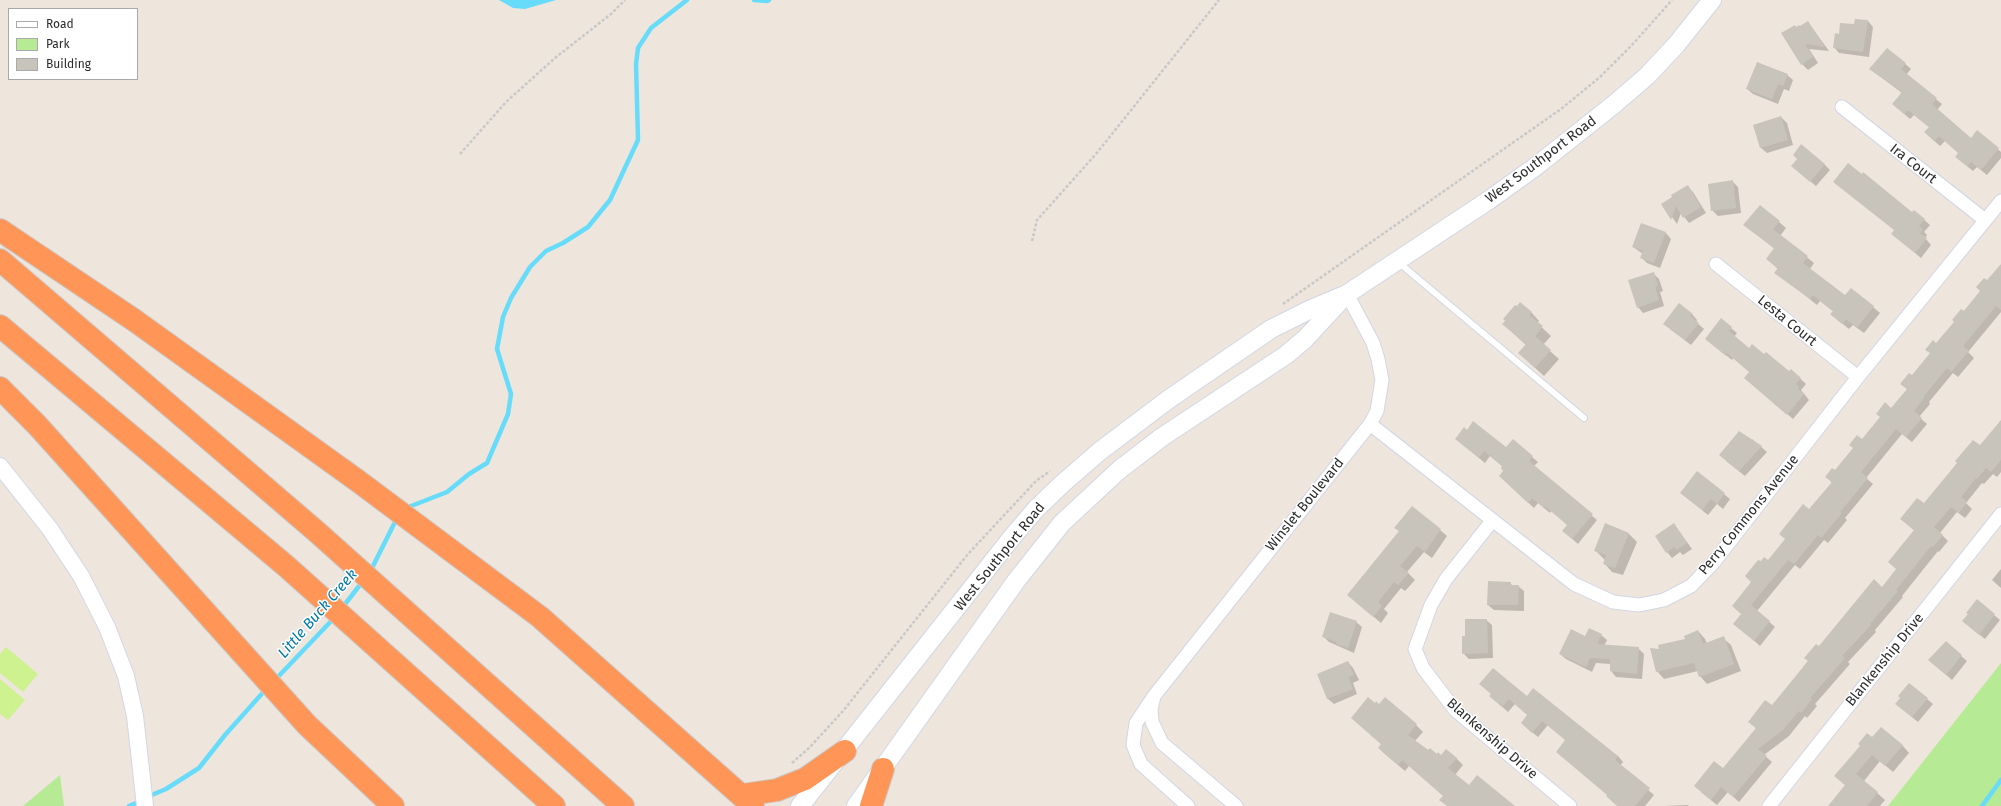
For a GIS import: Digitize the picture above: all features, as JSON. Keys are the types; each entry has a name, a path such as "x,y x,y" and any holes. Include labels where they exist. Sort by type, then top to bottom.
{"highway":[{"path":"0,230 134,320 358,481 540,617 748,800 805,779 844,751"},
{"path":"0,260 317,532 406,610 623,806"},
{"path":"0,326 286,566 554,806"},
{"path":"0,388 42,431 307,725 393,806"},
{"path":"871,806 883,769"}],"main road":[{"name":"West Southport Road","path":"800,806 1013,536 1036,509 1062,484 1100,451 1169,399 1271,329 1346,294 1535,167 1612,106 1647,76 1676,45 1712,0"},
{"name":"West Southport Road","path":"856,806 1016,581 1062,523 1119,470 1162,437 1286,355 1305,339 1346,294"}],"street":[{"name":"Ira Court","path":"1842,107 1985,220"},
{"name":"Perry Commons Avenue","path":"1370,424 1574,584 1613,602 1639,605 1664,600 1691,586 1714,562 1858,378 2001,201"},
{"name":"Lesta Court","path":"1716,264 1858,378"},
{"name":"Winslet Boulevard","path":"1188,806 1148,772 1136,755 1133,745 1133,734 1136,723 1154,696 1370,424 1377,411 1381,397 1382,380 1378,359 1373,343 1346,294"},
{"path":"0,466 50,529 81,576 107,627 126,676 135,716 145,806"},
{"name":"Blankenship Drive","path":"1768,806 2001,514"},
{"name":"Blankenship Drive","path":"1492,521 1446,579 1431,605 1415,648 1424,668 1455,710 1570,806"},
{"path":"1154,696 1152,722 1162,743 1236,806"}],"lane":[{"path":"1397,261 1584,418"}],"path":[{"path":"460,154 506,102 555,58 611,14 625,0"},
{"path":"1032,241 1037,220 1096,154 1219,0"}],"green space":[{"path":"6,647 38,674 23,692 0,673 0,654"},
{"path":"2001,663 2001,806 1888,806"},
{"path":"0,679 25,700 8,720 0,714"},
{"path":"60,775 64,806 23,806"}],"water":[{"path":"499,0 556,0 525,9 513,8"}],"building":[{"path":"1855,19 1868,20 1863,52 1833,48 1835,33 1839,34 1840,23 1854,24"},
{"path":"1808,21 1825,47 1805,44 1813,57 1801,65 1781,33 1795,25 1796,27 1799,25 1800,26"},
{"path":"1887,48 1906,63 1901,69 1937,98 1932,104 1971,138 1977,130 1999,148 1981,170 1971,162 1967,166 1955,157 1958,153 1939,136 1934,141 1924,132 1929,127 1908,110 1904,114 1892,104 1902,92 1869,69"},
{"path":"1757,62 1788,74 1783,86 1778,84 1772,99 1746,89"},
{"path":"1781,116 1788,140 1760,148 1753,125"},
{"path":"1801,144 1825,164 1810,182 1791,166 1797,159 1793,155"},
{"path":"1848,163 1862,174 1863,172 1912,212 1914,210 1925,219 1919,226 1923,229 1920,233 1927,238 1915,253 1891,234 1894,230 1833,182"},
{"path":"1733,180 1736,208 1711,211 1708,184"},
{"path":"1688,185 1701,207 1683,218 1676,206 1671,220 1661,204 1672,197 1671,195"},
{"path":"1760,205 1780,221 1773,229 1808,256 1803,263 1845,295 1851,288 1874,306 1857,328 1846,319 1842,324 1830,314 1833,311 1813,295 1810,299 1774,273 1778,268 1766,259 1774,248 1743,225"},
{"path":"1641,223 1666,232 1654,263 1640,258 1643,251 1632,247"},
{"path":"2001,264 2001,310 1996,306 1963,346 1969,351 1951,372 1947,368 1924,396 1914,411 1922,418 1906,437 1896,429 1861,472 1868,478 1821,538 1818,535 1794,564 1788,560 1751,605 1770,621 1754,641 1733,624 1741,614 1732,606 1751,582 1745,576 1758,560 1761,561 1764,557 1768,560 1785,539 1779,534 1803,504 1809,509 1832,482 1825,477 1832,468 1835,470 1853,448 1849,445 1857,435 1862,439 1880,417 1876,414 1885,402 1891,408 1907,389 1900,384 1909,373 1912,375 1930,353 1925,350 1933,340 1936,343 1954,322 1952,320 1961,309 1964,311 1980,291 1976,287 1984,278 1987,280"},
{"path":"1654,272 1658,286 1655,287 1659,300 1637,308 1628,280"},
{"path":"1520,302 1532,312 1529,315 1543,326 1535,336 1551,350 1535,368 1518,353 1526,344 1502,324 1505,321 1503,319 1515,305 1517,306"},
{"path":"1679,303 1693,314 1690,316 1699,323 1685,340 1663,324"},
{"path":"1721,318 1732,327 1729,331 1749,348 1752,344 1764,354 1766,352 1789,371 1791,369 1801,378 1796,384 1799,387 1798,389 1804,394 1787,415 1744,378 1749,372 1727,353 1726,356 1705,339"},
{"path":"2001,420 2001,460 1991,472 1986,468 1977,479 1976,478 1961,497 1967,502 1959,513 1951,507 1934,527 1943,535 1933,547 1931,546 1896,590 1898,591 1870,624 1871,625 1842,656 1845,658 1810,698 1812,699 1801,713 1799,711 1783,730 1758,749 1767,756 1733,797 1721,787 1711,800 1694,786 1714,761 1723,768 1756,728 1748,722 1765,700 1772,705 1808,661 1804,658 1816,644 1819,646 1874,579 1882,587 1896,569 1888,562 1914,530 1900,519 1917,498 1924,503 1957,463 1955,461 1973,440 1980,445"},
{"path":"1473,421 1506,447 1513,439 1533,456 1529,461 1593,514 1572,539 1562,531 1567,525 1545,506 1544,508 1532,498 1528,503 1499,476 1503,471 1501,468 1502,466 1484,451 1479,458 1455,439 1464,427 1467,430"},
{"path":"1739,431 1762,446 1739,471 1719,455"},
{"path":"1697,471 1725,493 1717,504 1711,499 1702,510 1680,493"},
{"path":"1412,506 1441,529 1425,552 1417,546 1400,566 1409,573 1398,585 1394,582 1378,602 1382,606 1373,617 1347,595 1399,531 1394,528"},
{"path":"1605,523 1629,533 1615,568 1603,564 1606,555 1594,551"},
{"path":"1674,523 1687,543 1677,550 1674,547 1666,553 1655,536"},
{"path":"1488,581 1511,582 1511,585 1519,585 1518,605 1487,605"},
{"path":"1977,599 1995,614 1979,635 1962,621 1968,614 1966,613"},
{"path":"1330,612 1357,621 1348,648 1336,644 1337,642 1322,637"},
{"path":"1465,619 1487,619 1488,653 1462,654 1462,636 1465,636"},
{"path":"1589,628 1602,634 1597,644 1639,647 1637,674 1610,671 1610,659 1590,658 1586,667 1559,654 1571,629 1585,636"},
{"path":"1698,630 1703,644 1724,636 1734,664 1699,677 1694,663 1656,672 1650,648 1659,649 1658,645 1685,639 1684,636"},
{"path":"1946,641 1962,655 1946,675 1928,660"},
{"path":"1348,661 1354,675 1348,677 1353,689 1327,699 1317,674"},
{"path":"1493,668 1527,696 1533,688 1618,756 1615,760 1650,788 1635,806 1617,806 1606,796 1607,795 1556,752 1565,740 1542,721 1532,733 1521,723 1527,715 1509,699 1502,707 1489,696 1491,694 1479,684"},
{"path":"1909,683 1928,698 1912,717 1895,704 1900,698 1898,696"},
{"path":"1368,697 1375,703 1376,701 1379,704 1385,697 1417,724 1408,735 1428,750 1430,748 1437,754 1438,752 1441,755 1446,749 1457,758 1448,768 1469,785 1477,775 1515,806 1447,806 1439,800 1443,796 1402,760 1398,765 1378,748 1381,744 1351,718"},
{"path":"1881,727 1903,745 1885,766 1872,755 1856,774 1878,792 1867,806 1828,806 1845,785 1834,776 1860,746 1858,744 1867,733 1872,737"}],"waterway":[{"name":"Little Buck Creek","path":"406,508 447,492 469,474 487,463 508,414 511,394 497,349 503,317 511,298 530,267 546,251 563,243 588,227 610,200 638,140 636,64 638,48 651,28 687,0"},
{"name":"Little Buck Creek","path":"754,0 769,0"},
{"name":"Little Buck Creek","path":"370,572 397,518"},
{"name":"Little Buck Creek","path":"342,608 363,581"},
{"name":"Little Buck Creek","path":"275,680 335,617"},
{"name":"Little Buck Creek","path":"147,797 166,789 199,768 225,735 267,688"},
{"path":"1982,806 2001,780"},
{"name":"Little Buck Creek","path":"129,806 141,801"}]}
